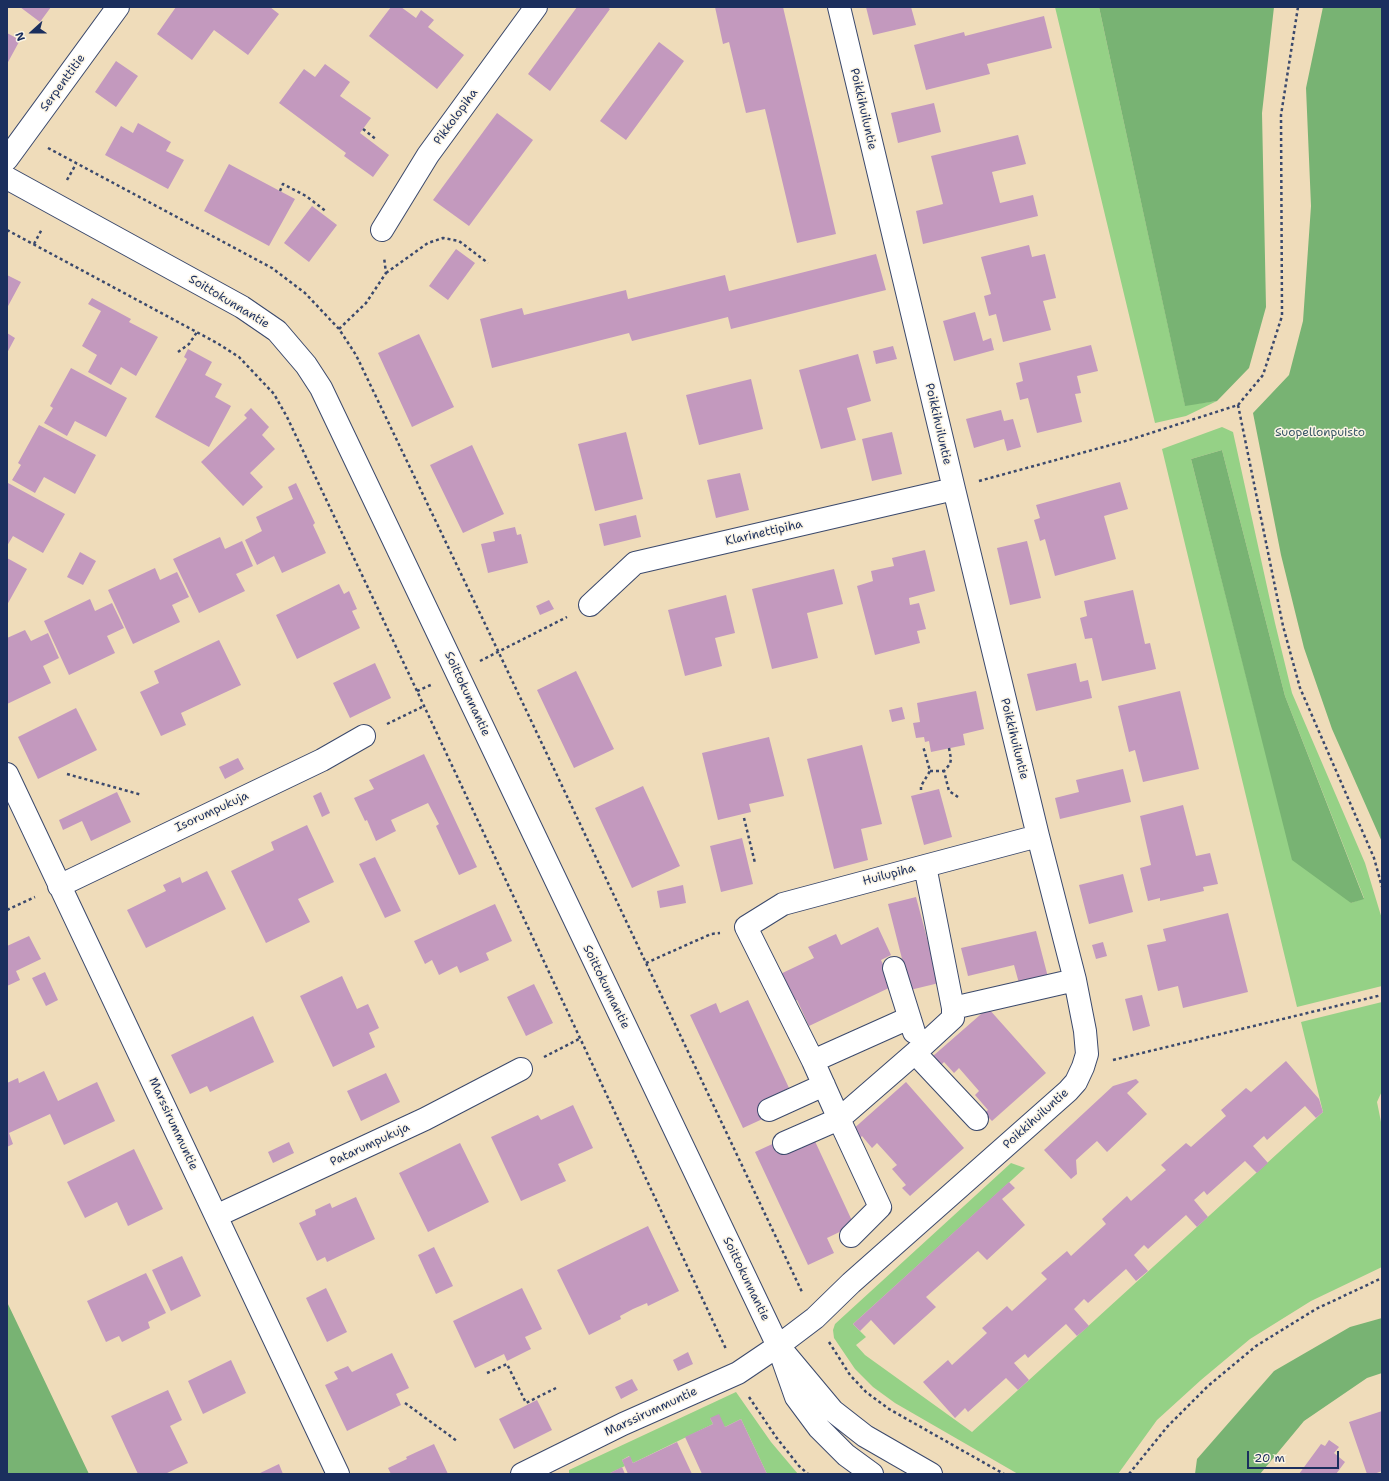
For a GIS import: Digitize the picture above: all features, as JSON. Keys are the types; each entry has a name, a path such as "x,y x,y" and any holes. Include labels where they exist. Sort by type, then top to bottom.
{"street":[{"name":"Serpenttitie","path":"7,159 118,7"},
{"name":"Pikkolopiha","path":"382,230 428,155 536,7"},
{"name":"Poikkihuiluntie","path":"778,1346 815,1318 857,1278 1068,1091 1076,1082 1087,1054 1087,1043 1074,980 954,489 839,7"},
{"name":"Soittokunnantie","path":"7,178 242,307 277,331 306,365 321,388 778,1346 796,1396 819,1428 846,1455 872,1474"},
{"name":"Klarinettipiha","path":"590,605 635,563 954,489"},
{"name":"Isorumpukuja","path":"59,886 322,760 364,736"},
{"name":"Marssirummuntie","path":"7,774 338,1474"},
{"name":"Huilupiha","path":"746,927 783,904 1038,836"},
{"path":"784,1143 839,1119 918,1051 953,1018 953,1008 925,866"},
{"path":"746,927 813,1061 880,1207 851,1236"},
{"path":"894,968 918,1051 977,1119"},
{"path":"953,1008 1074,980"},
{"path":"813,1061 909,1018"},
{"name":"Patarumpukuja","path":"216,1216 425,1119 521,1069"},
{"path":"769,1110 824,1085"},
{"name":"Soittokunnantie","path":"778,1346 833,1411 865,1436 931,1474"},
{"name":"Marssirummuntie","path":"522,1474 623,1424 738,1373 778,1346"}],"path":[{"path":"954,489 1129,440 1238,405 1263,374 1282,316 1281,115 1298,7"},
{"path":"363,130 377,140"},
{"path":"280,191 283,184 306,196 327,212"},
{"path":"7,230 218,343 239,357 274,394 287,417 417,691 751,1402 776,1437 799,1466 808,1474"},
{"path":"382,230 386,273"},
{"path":"339,329 366,303 386,273 428,242 444,238 459,241 488,263"},
{"path":"178,352 189,344 197,332"},
{"path":"1238,405 1283,626 1300,688 1374,858 1382,887"},
{"path":"417,691 499,653 590,605"},
{"path":"364,736 424,706"},
{"path":"921,790 921,786 930,772 923,746"},
{"path":"930,772 944,771 950,764 951,759 949,748"},
{"path":"944,771 949,791 958,797"},
{"path":"66,774 142,795"},
{"path":"744,818 755,863"},
{"path":"646,963 711,934 746,927"},
{"path":"1083,1067 1382,995"},
{"path":"521,1069 581,1038"},
{"path":"1129,1474 1167,1427 1208,1386 1256,1346 1316,1309 1382,1278"},
{"path":"487,1373 507,1364 526,1403 556,1388"},
{"path":"405,1403 457,1441"}],"green space":[{"path":"1055,7 1099,7 1185,405 1217,401 1186,416 1155,423"},
{"path":"1099,7 1274,7 1262,113 1266,307 1249,368 1217,401 1185,406"},
{"name":"Suopellonpuisto","path":"1323,7 1382,7 1382,842 1332,729 1304,648 1281,555 1253,413 1289,375 1303,321 1311,206 1306,88"},
{"path":"1222,427 1233,432 1292,693 1365,863 1382,919 1382,986 1297,1007 1162,449","holes":["1222,450 1285,696 1364,898 1351,903 1257,719 1191,459"]},
{"path":"1222,450 1285,696 1364,899 1351,903 1292,860 1191,459"},
{"path":"1382,1002 1382,1091 1377,1102 1382,1127 1382,1267 1311,1301 1250,1339 1201,1380 1157,1420 1118,1474 1018,1474 895,1403 873,1387 855,1369 834,1338 833,1330 835,1324 1011,1163 1025,1168 853,1324 866,1337 856,1345 865,1355 972,1432 1323,1112 1301,1022"},
{"path":"7,1302 89,1474 7,1474"},
{"path":"1382,1318 1382,1373 1367,1378 1304,1421 1260,1474 1195,1474 1197,1459 1274,1371 1350,1327"},
{"path":"736,1392 771,1442 798,1474 767,1474 741,1419 725,1427 710,1418 713,1424 633,1463 629,1456 622,1460 625,1466 608,1474 569,1474 569,1470"}],"building":[{"path":"20,7 51,7 40,22"},
{"path":"176,7 270,7 279,14 248,55 214,30 192,60 157,34"},
{"path":"391,7 401,7 416,18 421,10 434,20 428,27 464,55 437,89 369,36"},
{"path":"577,7 607,7 610,9 550,91 528,74"},
{"path":"715,7 783,7 836,234 797,243 765,109 746,113 729,42 723,44"},
{"path":"866,7 911,7 916,25 873,35"},
{"path":"1044,16 1052,48 987,64 990,74 926,90 914,45 964,32 965,36"},
{"path":"7,33 20,40 7,64"},
{"path":"659,42 684,61 626,140 600,121"},
{"path":"116,61 138,76 116,107 95,92"},
{"path":"325,64 350,82 340,96 371,118 360,133 389,155 373,177 344,156 346,153 279,103 304,69 315,77"},
{"path":"934,103 941,132 898,143 891,113"},
{"path":"497,113 533,140 469,226 433,200"},
{"path":"138,123 171,142 166,151 184,160 168,189 105,155 121,126 133,133"},
{"path":"1018,135 1026,164 992,172 1000,203 1033,195 1038,216 923,244 916,211 943,204 931,156"},
{"path":"229,164 295,199 269,246 204,211"},
{"path":"312,206 337,225 309,262 284,243"},
{"path":"1029,245 1032,257 1045,254 1056,298 1043,301 1051,330 1003,342 996,314 989,316 984,296 991,294 981,257"},
{"path":"456,249 475,263 448,300 429,286"},
{"path":"876,254 886,290 731,329 728,317 632,341 629,333 492,368 480,319 522,308 524,315 626,290 628,299 725,275 729,291"},
{"path":"7,275 21,282 7,308"},
{"path":"92,298 131,319 129,322 158,337 136,376 121,367 111,385 88,372 97,355 82,346 101,311 88,304"},
{"path":"975,312 983,341 991,338 994,350 954,361 943,321"},
{"path":"7,333 15,338 7,353"},
{"path":"419,334 454,407 412,427 378,353"},
{"path":"1091,345 1098,371 1077,376 1081,393 1075,394 1082,422 1037,433 1028,398 1020,400 1016,383 1023,381 1019,363"},
{"path":"893,346 897,359 876,364 873,351"},
{"path":"188,349 212,362 205,375 222,384 215,397 231,406 209,447 155,417 187,359 184,357"},
{"path":"858,354 871,401 847,408 856,440 821,449 799,370"},
{"path":"71,368 127,398 106,437 75,421 67,436 44,423 53,408 50,406"},
{"path":"751,379 763,429 699,445 686,395"},
{"path":"251,408 269,427 262,435 275,449 250,473 263,487 243,506 201,462 247,418 244,415"},
{"path":"1001,410 1004,421 1013,419 1021,447 1007,451 1004,439 974,448 966,419"},
{"path":"39,425 96,455 75,494 44,477 35,493 12,480 21,465 18,463"},
{"path":"626,432 643,499 595,511 578,444"},
{"path":"892,432 902,474 872,481 862,439"},
{"path":"472,445 504,514 463,533 430,465"},
{"path":"740,473 749,510 716,518 707,480"},
{"path":"1120,482 1128,509 1104,516 1116,559 1055,576 1045,539 1040,541 1034,520 1040,518 1036,505"},
{"path":"8,483 65,514 43,553 13,536 7,546"},
{"path":"296,483 315,523 313,525 326,553 282,573 274,556 257,565 245,540 262,531 256,517 293,499 288,487"},
{"path":"636,515 641,537 604,546 599,524"},
{"path":"515,527 517,535 521,534 528,563 488,573 481,544 495,541 493,532"},
{"path":"220,537 225,549 242,541 253,566 236,574 245,591 199,613 173,559"},
{"path":"1027,541 1041,598 1010,605 997,548"},
{"path":"925,550 935,591 909,598 910,605 919,603 926,629 917,631 920,643 875,655 857,586 873,581 871,571 894,566 892,558"},
{"path":"80,552 96,561 83,585 67,577"},
{"path":"7,558 27,569 7,605"},
{"path":"155,568 160,580 177,572 189,597 172,605 180,622 133,644 108,590"},
{"path":"834,569 843,604 807,613 818,658 772,669 752,589"},
{"path":"339,584 344,594 349,591 357,609 352,611 360,628 297,659 276,615"},
{"path":"1133,590 1145,644 1150,643 1156,669 1102,681 1092,638 1085,639 1080,618 1087,616 1084,601"},
{"path":"726,595 735,633 715,638 722,666 685,676 668,610"},
{"path":"90,599 95,611 112,603 124,628 107,636 115,653 69,675 44,621"},
{"path":"549,600 554,609 540,615 536,606"},
{"path":"25,630 31,641 48,633 59,658 43,666 51,683 7,704 7,638"},
{"path":"219,640 241,685 181,713 186,725 161,736 140,692 159,683 154,671"},
{"path":"375,663 391,698 350,718 333,683"},
{"path":"1076,663 1080,682 1088,680 1092,698 1036,711 1027,674"},
{"path":"576,671 614,749 574,768 537,690"},
{"path":"976,691 984,729 963,734 965,745 931,752 929,741 925,742 924,737 916,738 913,723 920,722 917,703"},
{"path":"1180,691 1199,769 1143,782 1135,750 1129,752 1118,706"},
{"path":"902,707 905,719 892,722 889,710"},
{"path":"76,708 97,750 38,779 18,737"},
{"path":"769,737 784,796 749,804 751,812 718,820 702,753"},
{"path":"862,745 882,824 861,829 868,860 834,869 807,759"},
{"path":"424,754 477,867 459,875 436,826 439,824 428,803 391,820 396,831 376,841 367,820 365,821 354,798 374,789 369,780"},
{"path":"238,758 244,769 225,779 219,767"},
{"path":"1123,769 1131,802 1060,819 1055,798 1079,792 1076,780"},
{"path":"643,786 680,866 632,888 595,808"},
{"path":"939,789 952,837 924,845 911,796"},
{"path":"117,792 131,822 91,841 82,821 63,830 59,820"},
{"path":"321,792 330,813 322,817 313,796"},
{"path":"1183,805 1196,856 1210,853 1218,884 1203,887 1204,891 1160,901 1160,898 1148,901 1140,868 1151,865 1140,816"},
{"path":"307,825 334,882 298,899 310,922 266,943 231,871 274,850 271,842"},
{"path":"742,838 753,884 721,892 710,846"},
{"path":"375,857 401,911 385,918 359,864"},
{"path":"207,871 226,909 146,948 127,910 166,891 163,885 180,877 182,883"},
{"path":"1123,874 1133,912 1089,924 1079,885"},
{"path":"683,885 686,903 660,908 657,891"},
{"path":"916,897 939,983 910,990 888,904"},
{"path":"495,904 512,941 486,953 489,960 460,973 457,966 439,975 432,960 425,964 414,941"},
{"path":"1228,913 1248,992 1183,1008 1178,986 1158,991 1147,945 1166,941 1163,929"},
{"path":"878,927 891,955 881,960 893,986 809,1026 797,1000 787,1005 774,977 814,958 808,947 836,934 841,945"},
{"path":"1036,931 1049,981 1020,987 1014,965 968,976 961,948"},
{"path":"29,936 41,959 16,971 20,980 7,986 7,946"},
{"path":"1103,942 1107,956 1096,959 1092,945"},
{"path":"45,972 58,1000 46,1006 32,978"},
{"path":"342,976 357,1009 368,1004 379,1028 369,1033 375,1047 333,1067 300,996"},
{"path":"534,984 553,1023 526,1036 507,997"},
{"path":"1142,995 1150,1026 1133,1031 1125,999"},
{"path":"748,1000 789,1088 762,1101 769,1116 743,1128 690,1015 716,1003 720,1013"},
{"path":"988,1008 1046,1073 992,1121 984,1113 988,1110 975,1095 979,1091 959,1068 954,1073 944,1062 941,1065 933,1056"},
{"path":"253,1016 274,1062 210,1092 207,1086 190,1094 171,1055"},
{"path":"1286,1061 1319,1099 1323,1112 1316,1118 1305,1106 1267,1140 1264,1136 1253,1146 1268,1163 1257,1173 1245,1161 1207,1195 1204,1191 1194,1200 1208,1217 1197,1227 1186,1215 1148,1249 1144,1245 1134,1255 1148,1271 1136,1281 1126,1269 1088,1303 1084,1299 1074,1309 1089,1326 1077,1336 1066,1324 1028,1358 1025,1354 1014,1363 1029,1380 1018,1390 1006,1378 968,1412 965,1408 955,1418 923,1382 948,1360 952,1365 987,1333 982,1328 1007,1306 1012,1311 1047,1279 1041,1273 1067,1251 1071,1256 1106,1224 1102,1219 1127,1196 1131,1201 1166,1170 1161,1165 1186,1143 1191,1147 1226,1116 1221,1110 1246,1088 1251,1092"},
{"path":"44,1071 58,1101 97,1082 115,1121 64,1145 50,1114 9,1133 13,1144 7,1147 7,1083 18,1078 19,1083"},
{"path":"386,1073 400,1102 361,1121 347,1091"},
{"path":"1136,1079 1139,1082 1127,1093 1147,1114 1107,1152 1097,1141 1076,1160 1077,1174 1071,1179 1044,1150 1113,1086"},
{"path":"906,1082 964,1148 910,1196 902,1188 906,1185 892,1169 897,1165 877,1143 872,1148 862,1136 858,1140 851,1131"},
{"path":"573,1105 593,1148 558,1164 566,1181 521,1201 491,1137 538,1115 541,1120"},
{"path":"813,1137 854,1225 827,1238 834,1253 808,1265 755,1152 781,1140"},
{"path":"289,1142 294,1153 273,1163 268,1152"},
{"path":"460,1143 489,1202 428,1232 399,1173"},
{"path":"134,1149 163,1209 128,1226 117,1202 85,1218 67,1182"},
{"path":"1009,1182 1015,1188 1002,1199 1025,1225 987,1260 978,1251 926,1297 936,1307 894,1345 871,1320 860,1331 853,1324"},
{"path":"356,1197 375,1239 327,1262 325,1257 317,1261 299,1223 316,1215 315,1210 330,1203 332,1208"},
{"path":"648,1226 679,1291 648,1306 647,1303 633,1309 620,1316 621,1319 589,1335 557,1270"},
{"path":"434,1247 453,1286 436,1294 418,1255"},
{"path":"182,1256 201,1296 171,1311 152,1270"},
{"path":"146,1273 166,1313 148,1322 150,1328 122,1342 119,1336 106,1342 87,1301"},
{"path":"326,1288 347,1332 327,1342 306,1298"},
{"path":"522,1288 542,1329 525,1337 531,1349 507,1361 504,1354 475,1368 453,1321"},
{"path":"688,1352 693,1364 678,1371 673,1360"},
{"path":"392,1353 409,1388 396,1394 401,1405 347,1431 325,1385 338,1379 334,1372 348,1366 352,1372"},
{"path":"231,1360 246,1393 203,1414 188,1381"},
{"path":"632,1379 638,1390 621,1399 615,1387"},
{"path":"168,1390 182,1420 170,1426 188,1463 165,1474 138,1474 111,1416"},
{"path":"537,1400 552,1430 514,1449 499,1419"},
{"path":"1382,1411 1382,1471 1374,1474 1367,1474 1349,1422"},
{"path":"719,1414 725,1427 741,1419 767,1474 702,1474 685,1437 713,1424 710,1418"},
{"path":"1329,1440 1339,1447 1334,1453 1345,1462 1336,1474 1299,1474 1321,1444 1325,1446"},
{"path":"677,1442 692,1474 628,1474 622,1460 630,1456 633,1463"},
{"path":"434,1444 448,1474 391,1474 388,1468 407,1459 406,1457"},
{"path":"279,1464 283,1474 258,1474"},
{"path":"622,1467 625,1474 608,1474"}]}
